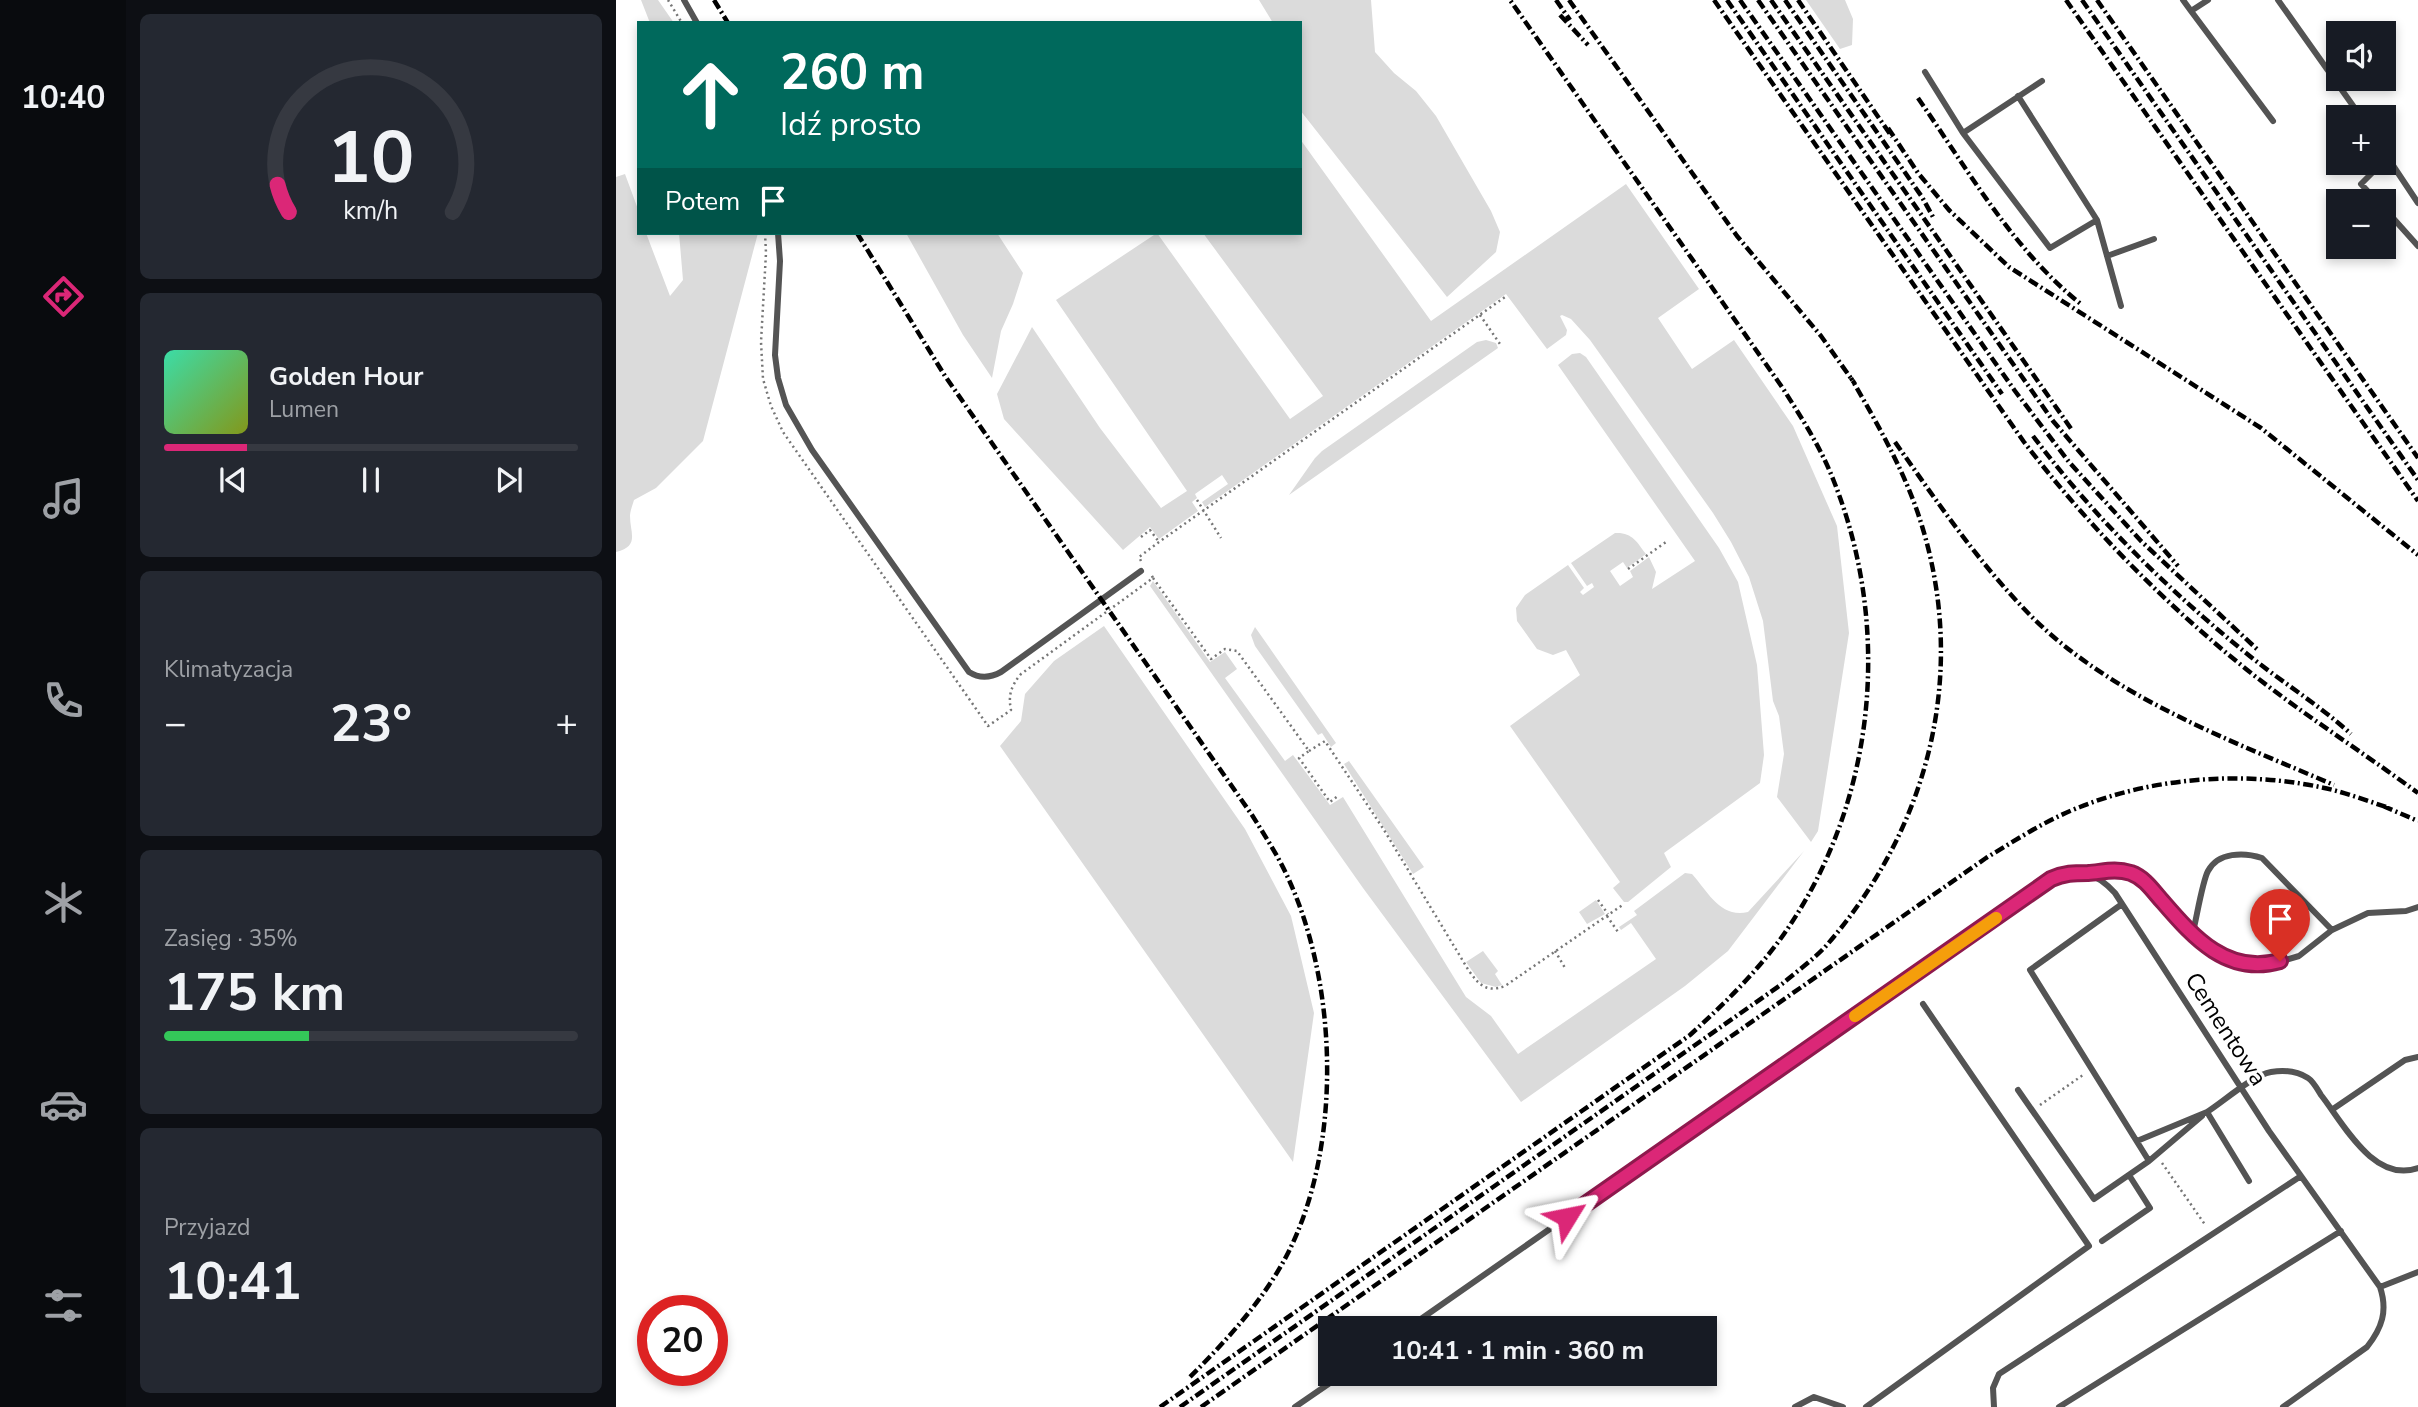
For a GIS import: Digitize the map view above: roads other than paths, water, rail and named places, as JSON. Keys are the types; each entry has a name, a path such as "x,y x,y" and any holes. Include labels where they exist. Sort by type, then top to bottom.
{"lane":[{"path":"684,0 696,21"},
{"path":"2183,0 2273,121"},
{"path":"2191,11 2208,0"},
{"path":"2278,0 2352,105"},
{"path":"1925,72 1963,133 2050,248 2097,220"},
{"path":"1963,133 2042,81"},
{"path":"2018,96 2097,220 2121,306"},
{"path":"2396,174 2418,203"},
{"path":"2366,189 2361,184 2369,175"},
{"path":"2396,221 2418,246"},
{"path":"778,235 780,261 775,355 786,405 812,450 965,668 980,677 1001,672 1141,571"},
{"path":"2107,256 2154,239"},
{"path":"2192,936 2208,871 2218,860 2234,854 2249,854 2262,858 2332,930"},
{"path":"1425,1316 2051,879 2072,872 2103,870 2119,870 2133,874 2146,882 2192,936 2224,958 2262,967 2299,956 2332,930 2368,913 2406,911 2418,907"},
{"name":"Cementowa","path":"2088,873 2109,885 2269,1131 2380,1287"},
{"path":"2122,904 2030,970 2149,1161"},
{"path":"1866,1407 2089,1246 1923,1003"},
{"path":"2333,1110 2405,1060 2418,1057"},
{"path":"2018,1090 2094,1199 2149,1161 2207,1112 2254,1079 2269,1072 2287,1071 2309,1078 2364,1151 2377,1164 2392,1169 2418,1168"},
{"path":"2137,1141 2207,1112"},
{"path":"2207,1112 2249,1181"},
{"path":"2102,1241 2150,1208 2129,1175"},
{"path":"1994,1407 1993,1388 1998,1374 2301,1176"},
{"path":"2059,1407 2341,1231"},
{"path":"2283,1407 2367,1347 2377,1334 2384,1317 2385,1301 2380,1287 2418,1272"},
{"path":"1295,1407 1303,1405 1328,1386"},
{"path":"1795,1407 1814,1397 1843,1407"}],"railway":[{"path":"714,0 727,21"},
{"path":"1160,1407 1690,1035 1740,987 1784,934 1815,883 1839,828 1856,771 1866,713 1868,654 1864,594 1852,536 1828,467 1782,387 1510,0"},
{"path":"1556,0 1570,20"},
{"path":"1569,0 1737,236 1821,336 1855,384"},
{"path":"1714,0 2024,442 2074,504 2156,590 2215,643 2288,701 2418,793"},
{"path":"1727,0 2002,394"},
{"path":"1740,0 2015,391 2069,462 2141,541 2259,651"},
{"path":"1758,0 2053,421 2178,566"},
{"path":"1771,0 2072,430"},
{"path":"1785,0 1922,197 1933,217"},
{"path":"1798,0 1892,137"},
{"path":"2066,0 2418,501"},
{"path":"2082,0 2418,480"},
{"path":"2097,0 2418,458"},
{"path":"1560,15 1588,45"},
{"path":"1918,98 2013,234 2034,260 2082,305"},
{"path":"1888,128 1918,173 1949,210 2009,267 2261,428 2418,555"},
{"path":"858,235 945,376 1252,815 1285,871 1305,923 1317,969 1327,1067 1325,1116 1318,1165 1306,1211 1288,1253 1268,1287 1217,1349 1189,1378"},
{"path":"1180,1407 1782,984 1826,946 1861,901 1890,852 1913,801 1930,748 1939,694 1941,638 1935,582 1922,526 1891,450 1851,378"},
{"path":"2033,436 2106,523 2160,578 2246,653 2351,734"},
{"path":"1895,442 1995,577 2033,618 2065,646 2100,672 2176,715 2334,785"},
{"path":"1201,1407 1986,858 2055,818 2080,807 2141,788 2205,779 2238,778 2302,784 2340,792 2389,808"},
{"path":"2383,806 2418,821"}]}
